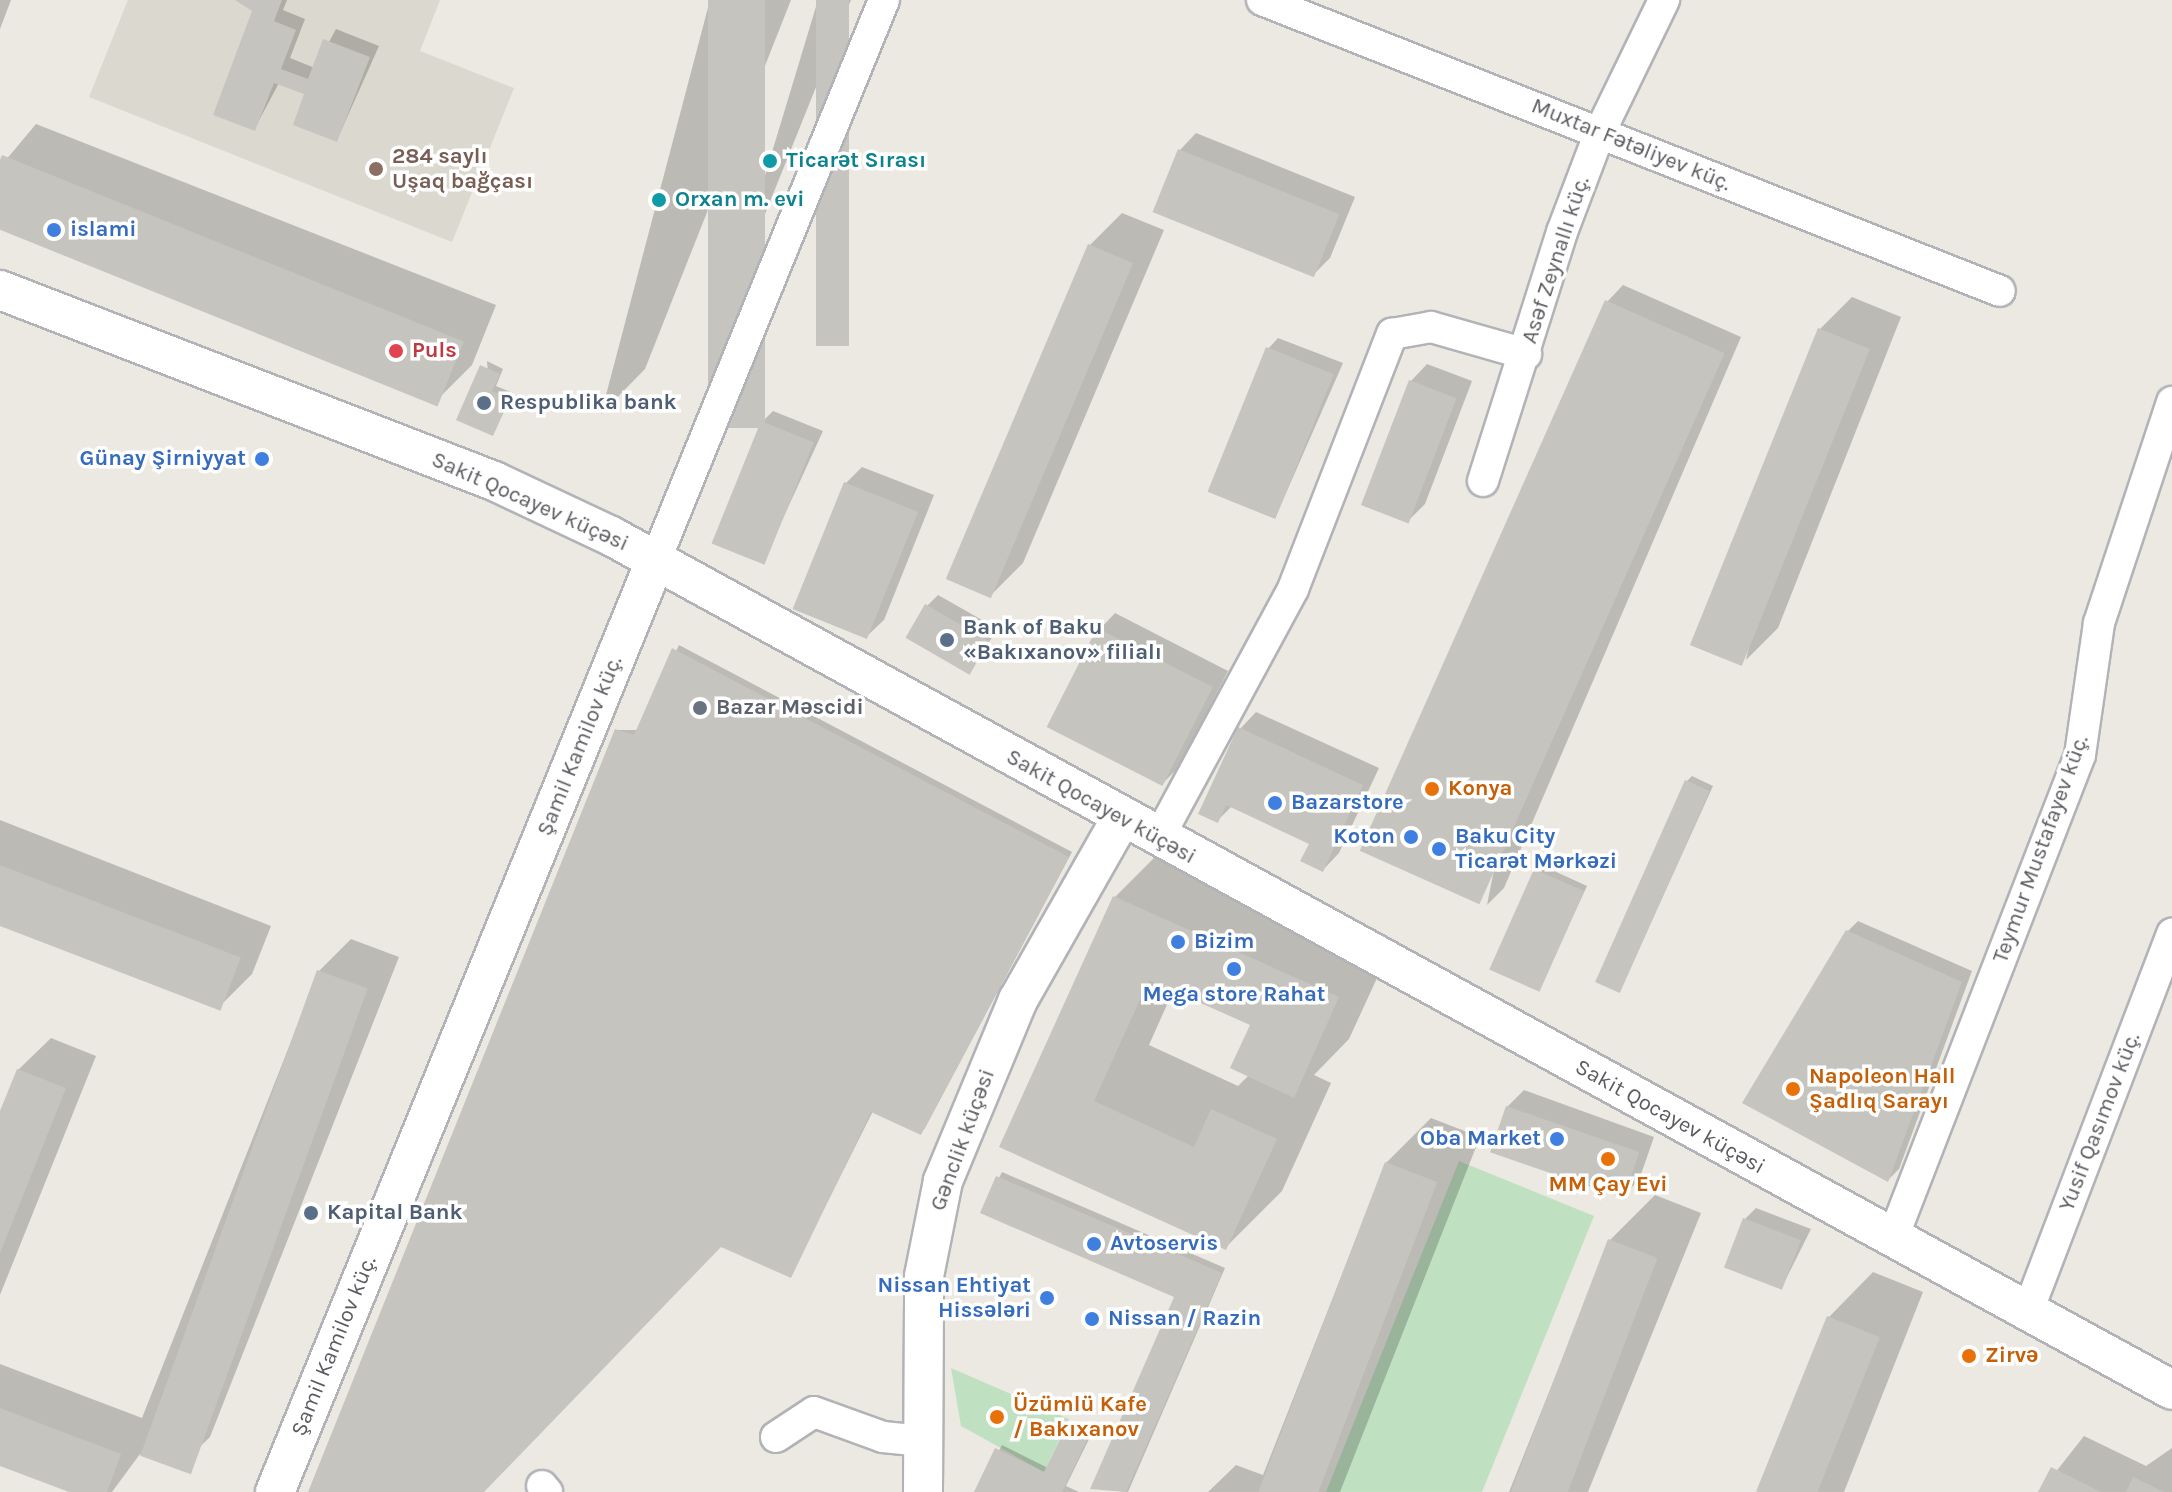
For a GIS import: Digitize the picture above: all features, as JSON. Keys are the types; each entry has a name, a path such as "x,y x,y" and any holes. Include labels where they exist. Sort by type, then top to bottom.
{"street":[{"name":"Şamil Kamilov küç.","path":"275,1492 884,0"},
{"name":"Muxtar Fətəliyev küç.","path":"1262,0 2000,291"},
{"name":"Asəf Zeynallı küç.","path":"1483,481 1600,132 1664,0"},
{"name":"Sakit Qocayev küçəsi","path":"0,290 494,481 656,559 1121,819 2172,1390"},
{"path":"1158,839 1293,589 1392,334 1431,327 1526,354"},
{"name":"Teymur Mustafayev küç.","path":"1892,1240 2080,755 2099,623 2172,402"},
{"name":"Gənclik küçəsi","path":"923,1492 924,1276 943,1181 1018,1000 1121,819"},
{"name":"Yusif Qasımov küç.","path":"2028,1311 2172,933"},
{"path":"776,1437 814,1412 874,1435 923,1441"}],"shaded area":[{"name":"284 saylı Uşaq bağçası","path":"128,0 440,0 420,51 514,88 452,242 89,97"}],"green space":[{"path":"1459,1161 1594,1216 1482,1492 1326,1492"},
{"path":"951,1368 1069,1419 1044,1472 961,1426"}],"building":[{"path":"235,0 282,0 274,21 296,30 281,69 308,79 323,39 370,57 337,142 293,125 304,94 274,83 255,131 213,115 252,11"},
{"path":"708,0 765,0 765,428 708,428"},
{"path":"816,0 849,0 849,346 816,346"},
{"path":"1178,149 1339,214 1314,277 1153,212"},
{"path":"2,155 464,342 438,406 0,230"},
{"path":"1088,244 1133,263 991,598 946,579"},
{"path":"1605,300 1725,353 1479,904 1360,851"},
{"path":"1818,328 1870,349 1742,666 1690,645"},
{"path":"1266,347 1334,374 1275,519 1208,492"},
{"path":"480,365 500,374 492,391 510,398 493,436 456,420"},
{"path":"1409,380 1457,398 1409,523 1361,505"},
{"path":"761,421 814,442 764,565 712,543"},
{"path":"844,482 918,512 867,639 793,609"},
{"name":"Bank of Baku «Bakıxanov» filialı","path":"925,604 989,641 970,675 906,638"},
{"path":"1097,628 1213,687 1162,786 1047,727"},
{"path":"672,648 1069,857 921,1135 871,1112 791,1278 721,1247 484,1492 308,1492 615,729 634,735"},
{"path":"1238,727 1363,785 1323,872 1300,861 1309,844 1226,805 1218,823 1198,814"},
{"path":"1685,780 1710,791 1620,993 1595,982"},
{"path":"0,865 241,957 220,1011 0,926"},
{"path":"1534,869 1584,891 1540,992 1489,969"},
{"path":"1113,896 1339,997 1294,1098 1230,1068 1250,1025 1149,980 1094,1101 1194,1147 1211,1109 1277,1139 1226,1250 999,1147"},
{"path":"1846,930 1962,982 1888,1182 1742,1103"},
{"path":"317,970 368,988 191,1474 140,1456"},
{"path":"17,1069 66,1088 0,1253 0,1111"},
{"path":"1506,1106 1639,1152 1623,1198 1490,1152"},
{"path":"1385,1162 1437,1182 1318,1492 1258,1492"},
{"path":"996,1176 1222,1273 1126,1492 1090,1489 1174,1297 980,1213"},
{"path":"1743,1218 1801,1240 1782,1290 1724,1267"},
{"path":"1608,1239 1657,1258 1568,1492 1511,1492"},
{"path":"1827,1316 1880,1337 1817,1492 1756,1491"},
{"path":"0,1408 121,1454 107,1492 69,1492 0,1466"},
{"path":"1065,1429 1087,1440 1062,1492 974,1492 995,1448 1044,1472"},
{"path":"2051,1467 2101,1492 2038,1492"},
{"path":"2133,1477 2164,1492 2126,1492"}],"place":[{"name":"Ticarət Sırası","path":"770,161"},
{"name":"284 saylı Uşaq bağçası","path":"376,169"},
{"name":"Orxan m. evi","path":"659,200"},
{"name":"islami","path":"54,230"},
{"name":"Puls","path":"396,351"},
{"name":"Respublika bank","path":"484,403"},
{"name":"Günay Şirniyyat","path":"262,459"},
{"name":"Bank of Baku «Bakıxanov» filialı","path":"947,640"},
{"name":"Bazar Məscidi","path":"700,708"},
{"name":"Konya","path":"1432,789"},
{"name":"Bazarstore","path":"1275,803"},
{"name":"Koton","path":"1411,837"},
{"name":"Baku City Ticarət Mərkəzi","path":"1439,849"},
{"name":"Bizim","path":"1178,942"},
{"name":"Mega store Rahat","path":"1234,969"},
{"name":"Napoleon Hall Şadlıq Sarayı","path":"1793,1089"},
{"name":"Oba Market","path":"1557,1139"},
{"name":"MM Çay Evi","path":"1608,1159"},
{"name":"Kapital Bank","path":"311,1213"},
{"name":"Avtoservis","path":"1094,1244"},
{"name":"Nissan Ehtiyat Hissələri","path":"1047,1298"},
{"name":"Nissan / Razin","path":"1092,1319"},
{"name":"Zirvə","path":"1969,1356"},
{"name":"Üzümlü Kafe / Bakıxanov","path":"997,1417"}]}
